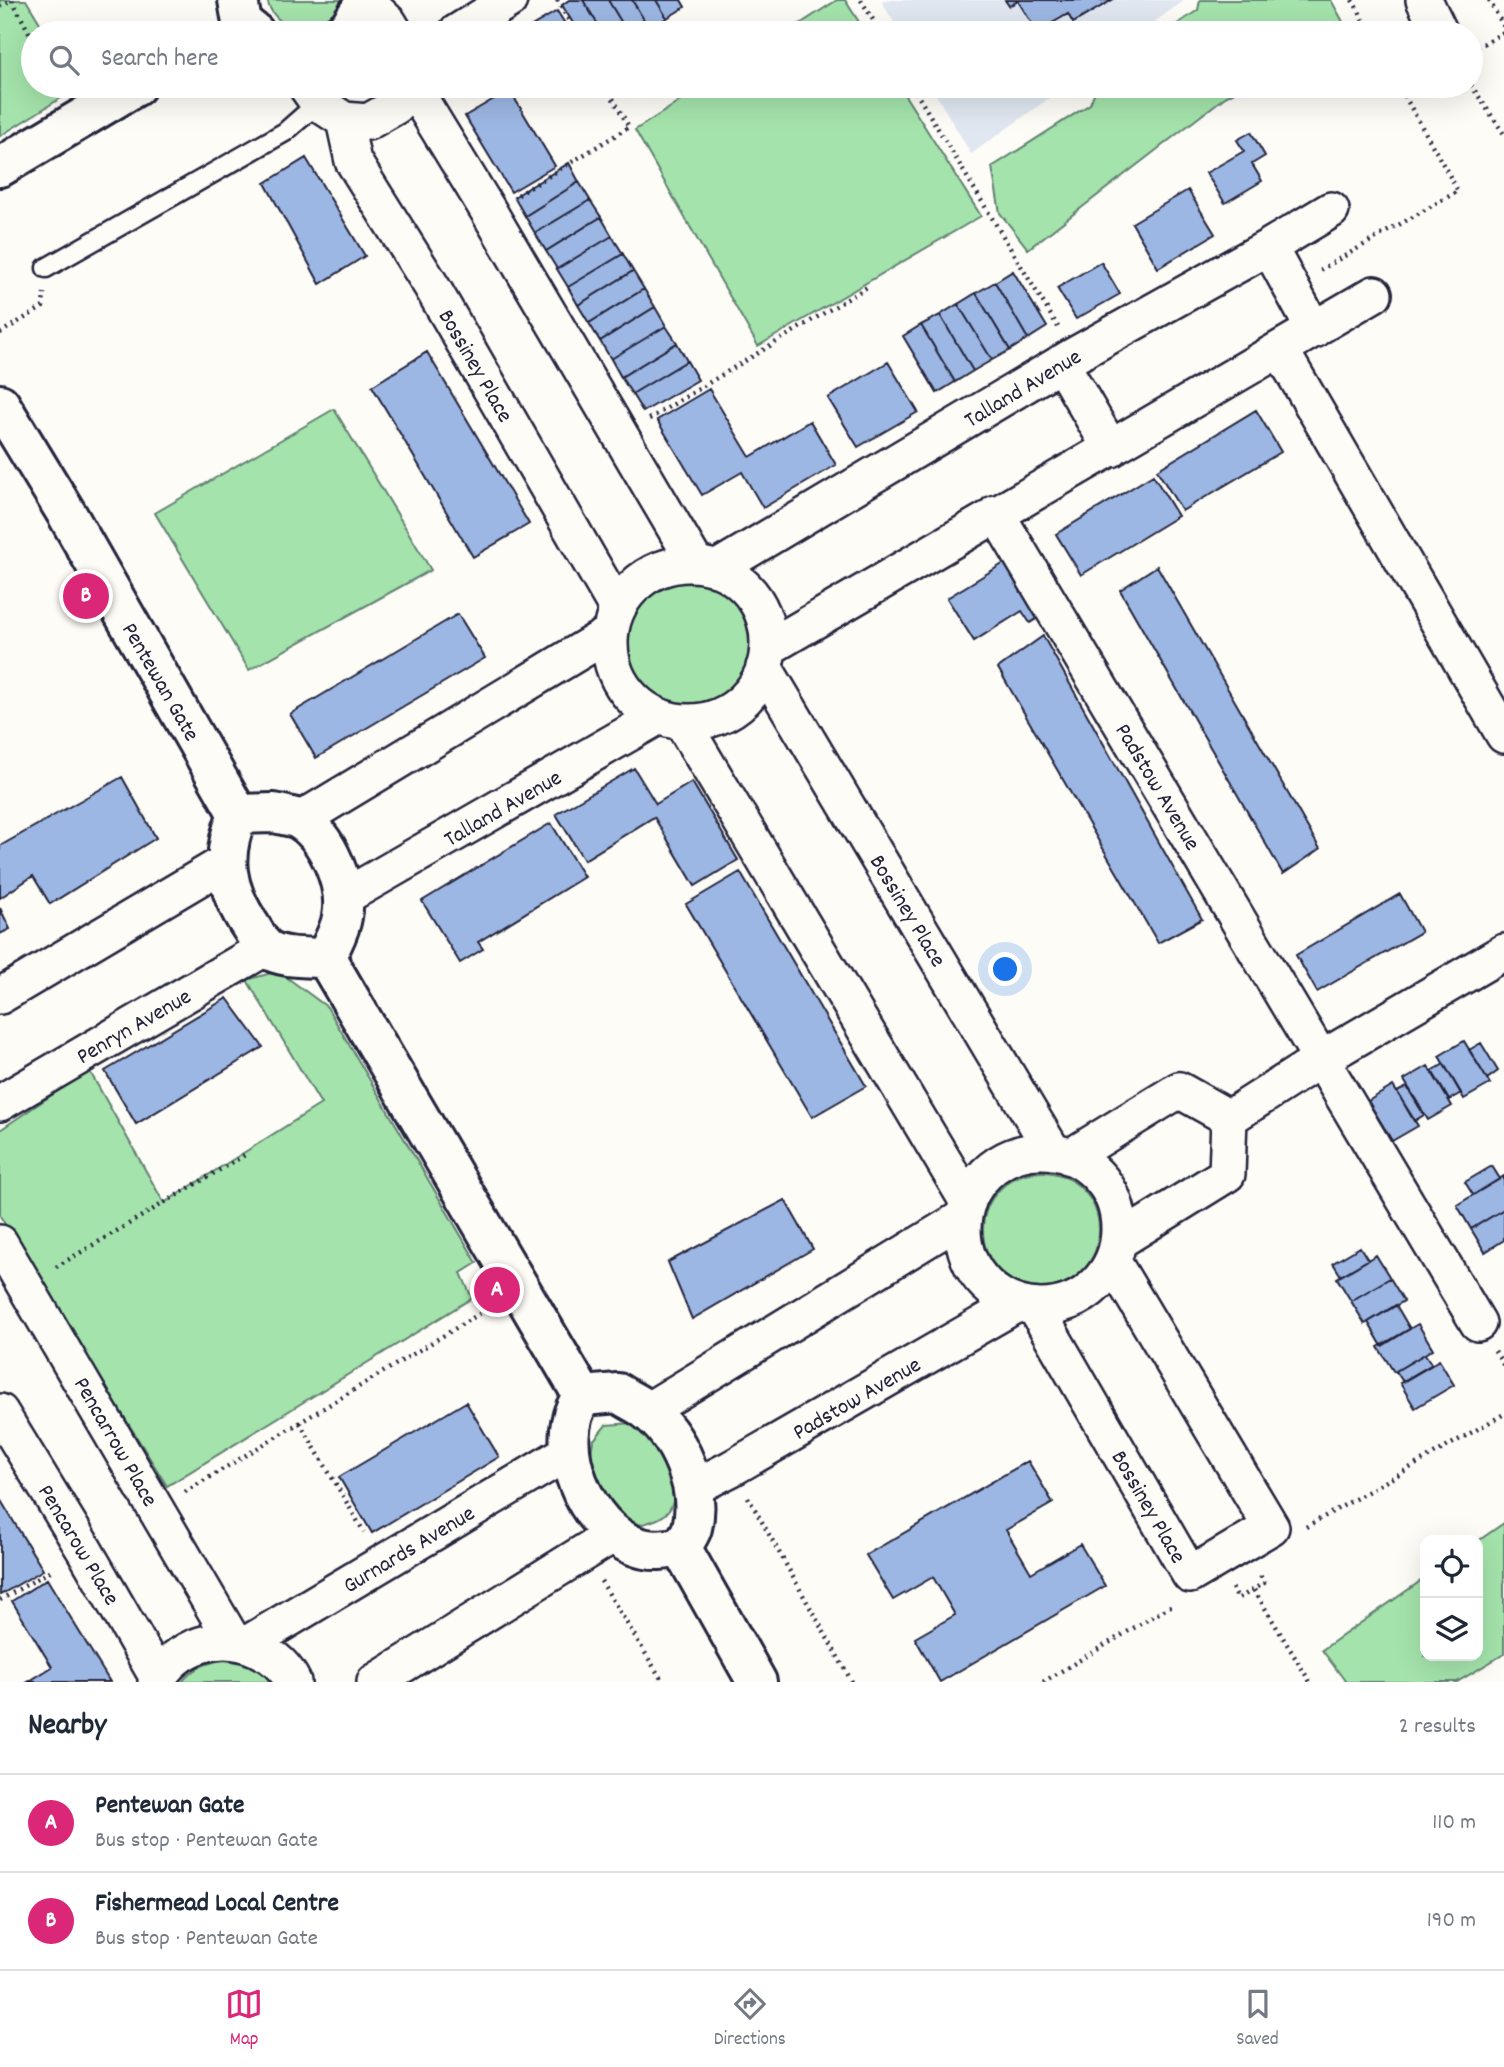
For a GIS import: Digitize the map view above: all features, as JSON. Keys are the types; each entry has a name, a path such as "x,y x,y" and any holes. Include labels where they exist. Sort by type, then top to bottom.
{"street":[{"path":"475,21 509,0"},
{"path":"1424,0 1434,21"},
{"path":"353,21 367,1 387,21"},
{"path":"0,167 116,98"},
{"path":"323,103 368,122 396,106 402,98"},
{"path":"418,98 621,435 706,567"},
{"name":"Bossiney Place","path":"323,103 353,161 432,287 614,621"},
{"name":"Talland Avenue","path":"706,567 1331,210"},
{"path":"1269,247 1314,330"},
{"path":"766,657 996,513 1111,449 1374,294"},
{"path":"1280,349 1504,734"},
{"path":"1068,359 1111,449"},
{"name":"Pentewan Gate","path":"0,404 68,516 238,814"},
{"name":"Padstow Avenue","path":"996,513 1478,1323"},
{"path":"672,566 706,567 738,581 755,600 765,623 766,657 752,691 733,709 708,720 671,719 637,703 620,683 611,659 614,621 631,589 650,574 672,566"},
{"path":"300,820 614,621"},
{"name":"Bossiney Place","path":"766,657 1062,1154"},
{"path":"671,719 966,1210"},
{"name":"Talland Avenue","path":"344,898 671,719"},
{"path":"274,813 300,820 317,836 339,871 344,898 342,919 326,958 285,955 265,948 235,901 226,862 229,834 238,814 274,813"},
{"path":"0,996 226,862"},
{"name":"Penryn Avenue","path":"0,1103 265,948"},
{"path":"1229,1118 1321,1059 1504,952"},
{"path":"326,958 583,1396"},
{"path":"1062,1154 1179,1090 1229,1118"},
{"path":"1116,1251 1227,1174 1229,1118"},
{"path":"1027,1152 1062,1154 1093,1170 1110,1190 1119,1215 1116,1251 1100,1282 1081,1297 1059,1306 1026,1305 998,1294 975,1270 964,1240 966,1210 982,1179 1002,1162 1027,1152"},
{"path":"647,1411 966,1210"},
{"name":"Pencarrow Place","path":"0,1243 157,1509 240,1642"},
{"name":"Bossiney Place","path":"1026,1305 1190,1575 1271,1527 1116,1251"},
{"name":"Padstow Avenue","path":"693,1488 1026,1305"},
{"path":"375,1682 599,1544 657,1551 681,1547 692,1531 695,1505 693,1488 682,1457 669,1434 647,1411 618,1393 583,1396"},
{"path":"583,1396 572,1418 570,1451 578,1487 589,1506 599,1544"},
{"name":"Pencarow Place","path":"0,1412 85,1551 157,1680"},
{"name":"Gurnards Avenue","path":"240,1642 383,1563 570,1451"},
{"path":"681,1547 757,1682"},
{"path":"157,1680 172,1661 190,1648 211,1642 240,1642 271,1656 290,1675 293,1682"}],"lane":[{"path":"46,268 285,132 323,103"}],"path":[{"path":"0,6 13,0 24,21"},
{"path":"557,0 569,21"},
{"path":"861,0 874,21"},
{"path":"1352,0 1362,21"},
{"path":"1483,43 1504,30 1489,0"},
{"path":"489,212 629,127 613,98"},
{"path":"919,98 1068,359"},
{"path":"1290,287 1458,191 1407,98"},
{"path":"1480,98 1504,134"},
{"path":"0,333 43,307 46,268"},
{"path":"621,435 867,287"},
{"path":"25,1285 248,1153"},
{"path":"157,1509 520,1289"},
{"path":"1302,1530 1504,1413"},
{"path":"300,1423 383,1563"},
{"path":"732,1468 852,1682"},
{"path":"599,1544 663,1682"},
{"path":"1254,1590 1310,1682"},
{"path":"1042,1682 1179,1601"}],"shaded area":[{"path":"881,0 1185,0 1156,21 893,21"},
{"path":"938,98 1049,98 971,154"}],"green space":[{"path":"0,0 26,0 39,21 21,21 21,98 61,98 0,136"},
{"path":"267,0 344,0 338,12 328,21 281,21 273,13"},
{"path":"837,0 845,0 858,21 805,21"},
{"path":"1200,0 1331,0 1343,21 1182,21 1198,10"},
{"path":"685,98 907,98 981,216 758,346 635,130"},
{"path":"1092,98 1224,98 1028,249 1000,213 992,167 1090,104"},
{"path":"334,409 431,570 249,670 155,513"},
{"path":"685,580 710,585 730,599 744,619 749,644 744,669 730,689 710,703 685,708 660,703 640,689 626,669 621,644 626,619 640,599 660,585"},
{"path":"278,971 327,1007 477,1263 461,1273 472,1298 167,1486 0,1216 0,1130 89,1070 164,1203 321,1104 247,980"},
{"path":"1041,1172 1063,1176 1082,1189 1095,1208 1099,1230 1095,1252 1082,1271 1063,1284 1041,1288 1019,1284 1000,1271 987,1252 983,1230 987,1208 1000,1189 1019,1176"},
{"path":"633,1423 652,1438 678,1482 674,1501 668,1512 639,1525 620,1516 598,1491 589,1466 593,1441 606,1425"},
{"path":"1504,1523 1504,1654 1457,1682 1346,1682 1322,1650 1420,1581 1420,1661 1483,1661 1483,1538"},
{"path":"223,1660 250,1666 272,1682 182,1682 200,1667"}],"building":[{"path":"569,0 583,0 596,21 572,21 562,5"},
{"path":"583,0 608,0 621,21 596,21"},
{"path":"608,0 632,0 645,21 621,21"},
{"path":"632,0 656,0 667,18 662,21 645,21"},
{"path":"656,0 681,0 685,7 667,18"},
{"path":"1005,0 1112,0 1076,21 1072,21 1068,14 1056,21 1030,21 1018,1 1009,6"},
{"path":"557,11 563,21 540,21"},
{"path":"496,98 517,98 555,166 511,192 465,116"},
{"path":"1251,132 1265,156 1252,164 1262,181 1225,203 1206,173 1244,151 1237,140"},
{"path":"306,158 365,256 320,284 265,183"},
{"path":"569,163 579,182 525,216 514,197"},
{"path":"579,182 590,200 535,233 525,216"},
{"path":"1188,190 1215,234 1158,268 1132,223"},
{"path":"590,200 601,217 546,251 535,233"},
{"path":"601,217 612,236 557,269 546,251"},
{"path":"612,236 623,254 568,287 557,269"},
{"path":"623,254 633,271 578,305 568,287"},
{"path":"1101,262 1120,294 1076,319 1057,288"},
{"path":"633,271 644,289 589,323 578,305"},
{"path":"1013,271 1047,327 1028,339 995,282"},
{"path":"995,282 1028,339 1010,350 976,293"},
{"path":"644,289 655,307 600,341 589,323"},
{"path":"976,293 1010,350 992,360 958,304"},
{"path":"958,304 992,360 973,371 940,315"},
{"path":"655,307 666,326 611,359 600,341"},
{"path":"940,315 973,371 955,382 921,325"},
{"path":"921,325 955,382 937,393 903,336"},
{"path":"666,326 677,343 621,377 611,359"},
{"path":"677,343 687,361 632,394 621,377"},
{"path":"427,352 529,524 473,557 372,386"},
{"path":"687,361 698,380 643,412 632,394"},
{"path":"888,362 918,412 858,447 828,398"},
{"path":"709,389 750,457 810,421 836,465 763,508 742,472 702,495 657,420"},
{"path":"1256,410 1281,452 1182,511 1157,470"},
{"path":"1153,475 1178,516 1081,575 1056,534"},
{"path":"1014,557 1048,612 1030,623 1022,611 974,641 947,598"},
{"path":"1157,566 1320,849 1283,874 1120,590"},
{"path":"458,614 485,658 316,758 290,714"},
{"path":"1043,636 1202,919 1158,943 998,668"},
{"path":"634,768 656,804 692,782 738,860 695,886 654,817 584,860 556,814"},
{"path":"122,777 156,838 50,904 33,876 0,898 0,846"},
{"path":"551,823 584,877 478,942 483,949 460,963 422,901"},
{"path":"740,872 866,1086 812,1117 686,904"},
{"path":"1400,894 1421,932 1317,992 1296,955"},
{"path":"0,908 10,929 0,934"},
{"path":"227,998 263,1047 136,1124 105,1071"},
{"path":"1464,1041 1490,1084 1464,1099 1439,1056"},
{"path":"1481,1043 1498,1071 1487,1079 1469,1050"},
{"path":"1444,1064 1461,1093 1449,1100 1432,1071"},
{"path":"1428,1066 1452,1106 1428,1120 1404,1080"},
{"path":"1393,1086 1418,1126 1392,1141 1368,1101"},
{"path":"1407,1087 1424,1115 1414,1121 1397,1092"},
{"path":"1492,1166 1500,1179 1473,1195 1465,1182"},
{"path":"1504,1176 1504,1209 1471,1229 1457,1205"},
{"path":"785,1200 813,1249 692,1319 668,1262"},
{"path":"1504,1209 1504,1240 1485,1252 1471,1229"},
{"path":"1360,1247 1368,1260 1341,1276 1333,1263"},
{"path":"1376,1255 1390,1278 1351,1301 1337,1278"},
{"path":"1390,1278 1404,1301 1365,1324 1351,1301"},
{"path":"1396,1305 1410,1329 1382,1346 1368,1322"},
{"path":"1418,1324 1433,1349 1394,1372 1378,1347"},
{"path":"1425,1354 1432,1365 1403,1382 1396,1371"},
{"path":"1439,1360 1454,1385 1415,1408 1400,1383"},
{"path":"466,1402 499,1457 372,1533 339,1477"},
{"path":"1028,1461 1053,1503 1006,1530 1031,1573 1080,1544 1105,1586 940,1682 915,1638 955,1615 933,1577 893,1600 866,1555"},
{"path":"0,1499 43,1570 0,1595"},
{"path":"47,1579 110,1682 28,1682 52,1667 12,1601"}],"place":[{"name":"Fishermead Local Centre","path":"86,596"},
{"name":"Pentewan Gate","path":"497,1290"}]}
